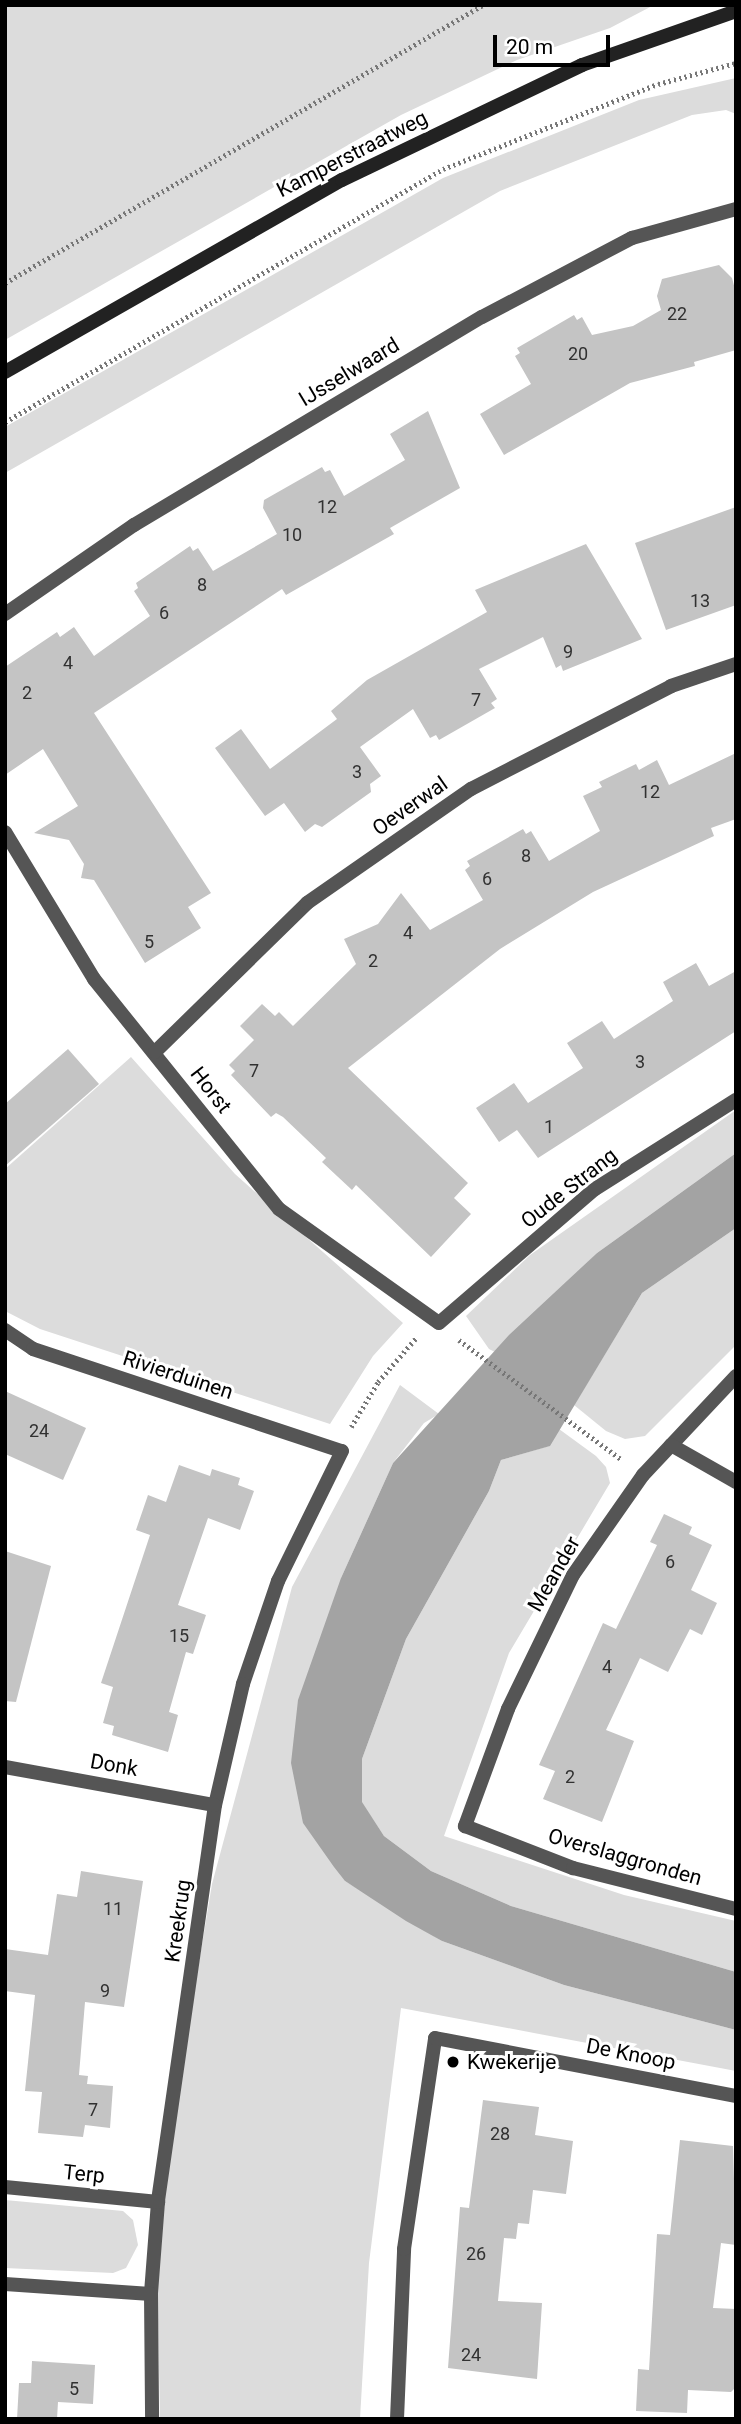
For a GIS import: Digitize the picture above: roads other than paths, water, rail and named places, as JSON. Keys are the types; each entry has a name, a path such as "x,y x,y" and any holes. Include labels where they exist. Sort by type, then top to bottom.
{"main road":[{"name":"Kamperstraatweg","path":"5,372 342,180 582,65 736,11"}],"street":[{"name":"IJsselwaard","path":"5,614 134,525 482,317 632,238 736,209"},
{"name":"Oeverwal","path":"155,1052 307,903 471,789 671,686 736,664"},
{"name":"Horst","path":"5,832 94,979 279,1209 439,1323"},
{"name":"Oude Strang","path":"439,1323 595,1189 736,1100"},
{"name":"Rivierduinen","path":"5,1330 33,1349 342,1451"},
{"name":"Meander","path":"465,1826 508,1709 573,1575 643,1475 736,1376"},
{"path":"671,1445 736,1482"},
{"name":"Kreekrug","path":"152,2419 151,2294 158,2202 215,1805 243,1684 278,1581 342,1451"},
{"name":"Donk","path":"5,1767 215,1805"},
{"name":"Overslaggronden","path":"465,1826 573,1868 736,1909"},
{"name":"De Knoop","path":"397,2419 404,2249 435,2038 736,2096"},
{"name":"Terp","path":"5,2187 158,2202"},
{"path":"5,2284 151,2294"}],"place":[{"name":"Kwekerije","path":"453,2062"}]}
